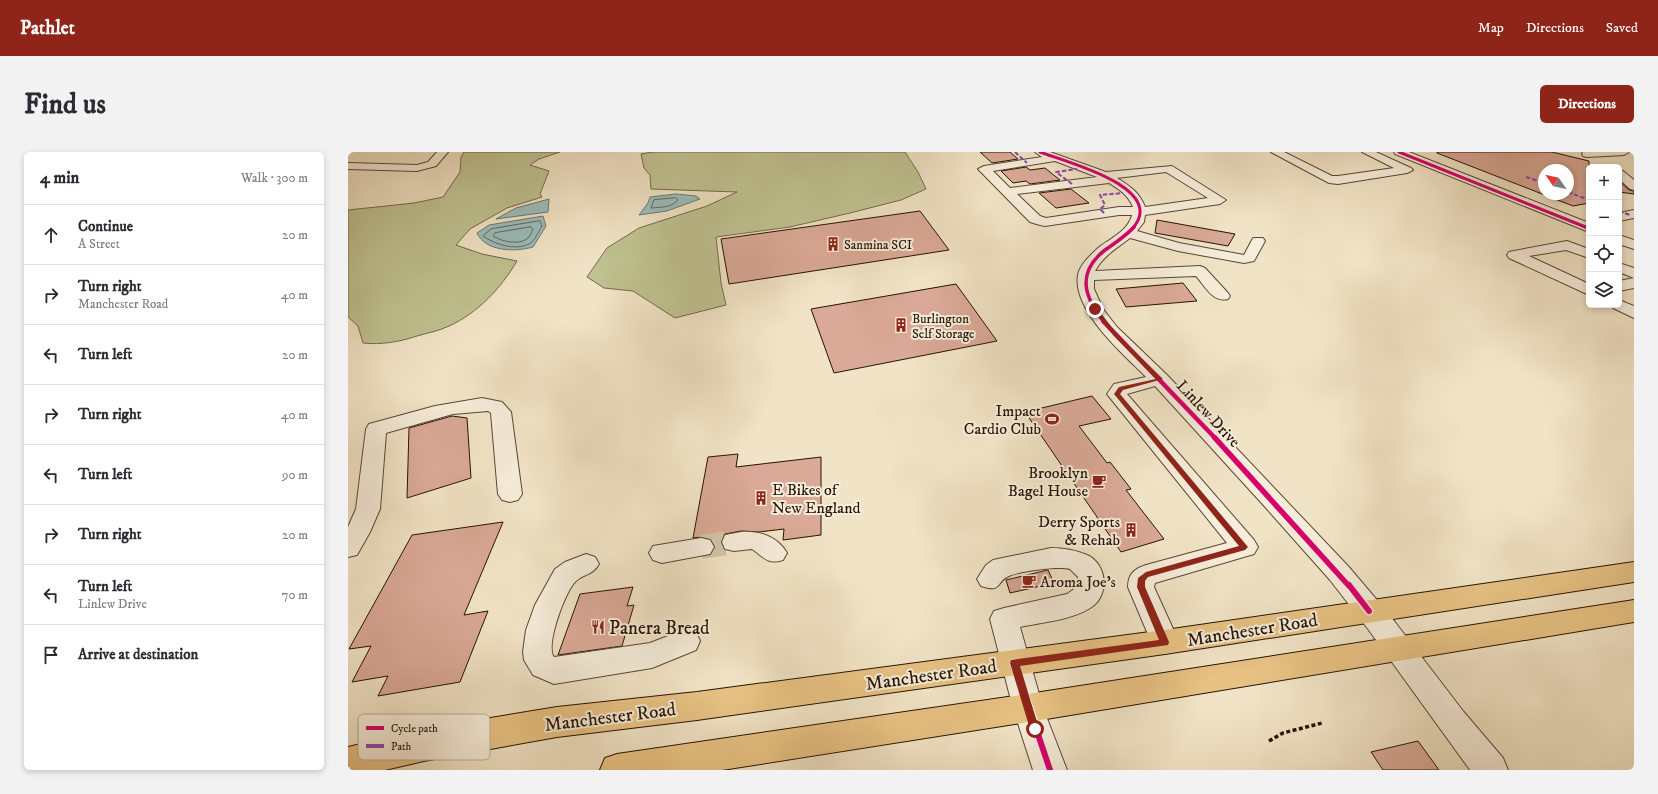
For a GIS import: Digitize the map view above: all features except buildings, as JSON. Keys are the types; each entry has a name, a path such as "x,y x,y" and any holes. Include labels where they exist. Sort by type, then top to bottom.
{"main road":[{"name":"Manchester Road","path":"490,732 1165,642 1634,572"},
{"path":"617,770 1028,708 1226,675 1634,611"},
{"name":"Manchester Road","path":"348,763 361,760"}],"street":[{"path":"348,166 417,168 432,164 443,152"},
{"path":"1040,152 1107,177 1130,192 1138,202 1140,211 1137,222 1127,233 1097,257 1090,266 1086,276 1200,271 1222,296"},
{"path":"1276,152 1329,179 1338,180 1407,170 1453,174"},
{"path":"1367,152 1407,170"},
{"path":"1399,152 1586,225"},
{"path":"1584,153 1624,152"},
{"path":"1629,152 1634,152"},
{"path":"1584,153 1604,163"},
{"path":"1007,192 1168,168 1220,200 1140,211 1119,211 1045,222 1039,221 1007,192 984,169 1055,158"},
{"path":"1622,176 1634,186"},
{"path":"1622,216 1634,214"},
{"path":"1586,225 1569,229 1586,238"},
{"path":"1622,227 1634,232"},
{"path":"1127,233 1178,247 1244,259 1249,258 1258,241"},
{"path":"1622,240 1634,245"},
{"path":"1586,253 1567,245 1514,255 1586,289"},
{"path":"1622,252 1634,257"},
{"path":"1622,268 1634,273"},
{"name":"Linlew Drive","path":"1086,276 1085,286 1088,298 1103,321 1160,379 1334,567 1490,770"},
{"path":"1622,285 1634,283"},
{"path":"1622,307 1634,313"},
{"path":"1160,379 1121,388 1117,394 1245,547 1146,575 1141,580 1141,587 1165,642"},
{"path":"348,548 358,532 368,509 376,429 464,406 480,403 491,404 501,412 510,494"},
{"path":"734,542 754,539 774,553"},
{"path":"662,553 701,547"},
{"path":"990,579 995,572 1002,567 1051,558 1066,558 1078,562 1086,568 1091,577 1090,590 1084,598 1074,604 1004,619 1014,663 1050,770"},
{"path":"586,564 565,574 555,592 537,644 538,659 545,668 554,671 652,655 686,641"}],"path":[{"path":"1269,741 1283,733 1322,723"}],"green space":[{"path":"464,152 560,152 539,159 530,165 549,171 540,194 542,197 507,208 470,229 456,245 482,254 517,261 504,281 488,299 460,321 441,329 404,340 370,344 363,343 358,326 348,317 348,210 414,203 443,197 460,172 461,157"},
{"path":"653,152 905,152 918,172 926,189 901,200 790,227 716,237 721,283 726,305 675,318 633,291 604,288 587,277 607,248 639,228 707,206 737,192 651,189 650,175 644,168 641,154"}],"water":[{"path":"676,194 696,196 700,199 667,211 639,215 648,203 650,197"},
{"path":"549,199 548,212 496,219 516,208"},
{"path":"543,216 546,226 533,247 526,249 510,250 494,247 487,244 477,233 489,225"}],"tunnel":[{"path":"701,547 734,542"}],"marked path":[{"path":"1015,152 1027,163"},
{"path":"1072,184 1056,172 1077,169"},
{"path":"1526,177 1538,181"},
{"path":"1104,213 1100,209 1105,205 1105,202 1100,195 1123,193"},
{"path":"1574,194 1586,199"},
{"path":"1622,212 1630,215"}],"cycle path":[{"path":"1040,152 1099,173 1127,189 1136,199 1140,211 1137,223 1129,233 1093,261 1086,274 1086,289 1094,308 1120,340 1170,390 1315,547 1369,611"},
{"path":"1399,152 1586,227"},
{"path":"1014,663 1050,770"}],"place":[{"name":"Sanmina SCI","path":"833,244"},
{"name":"Burlington Self Storage","path":"901,325"},
{"name":"Impact Cardio Club","path":"1052,419"},
{"name":"Brooklyn Bagel House","path":"1099,481"},
{"name":"E Bikes of New England","path":"761,498"},
{"name":"Derry Sports & Rehab","path":"1131,530"},
{"name":"Aroma Joe's","path":"1029,581"},
{"name":"Panera Bread","path":"598,627"}],"route":[{"path":"1035,729 1014,663 1165,642 1141,587 1141,580 1146,575 1245,547 1117,394 1121,388 1160,379 1115,334 1103,321 1095,309"}]}
